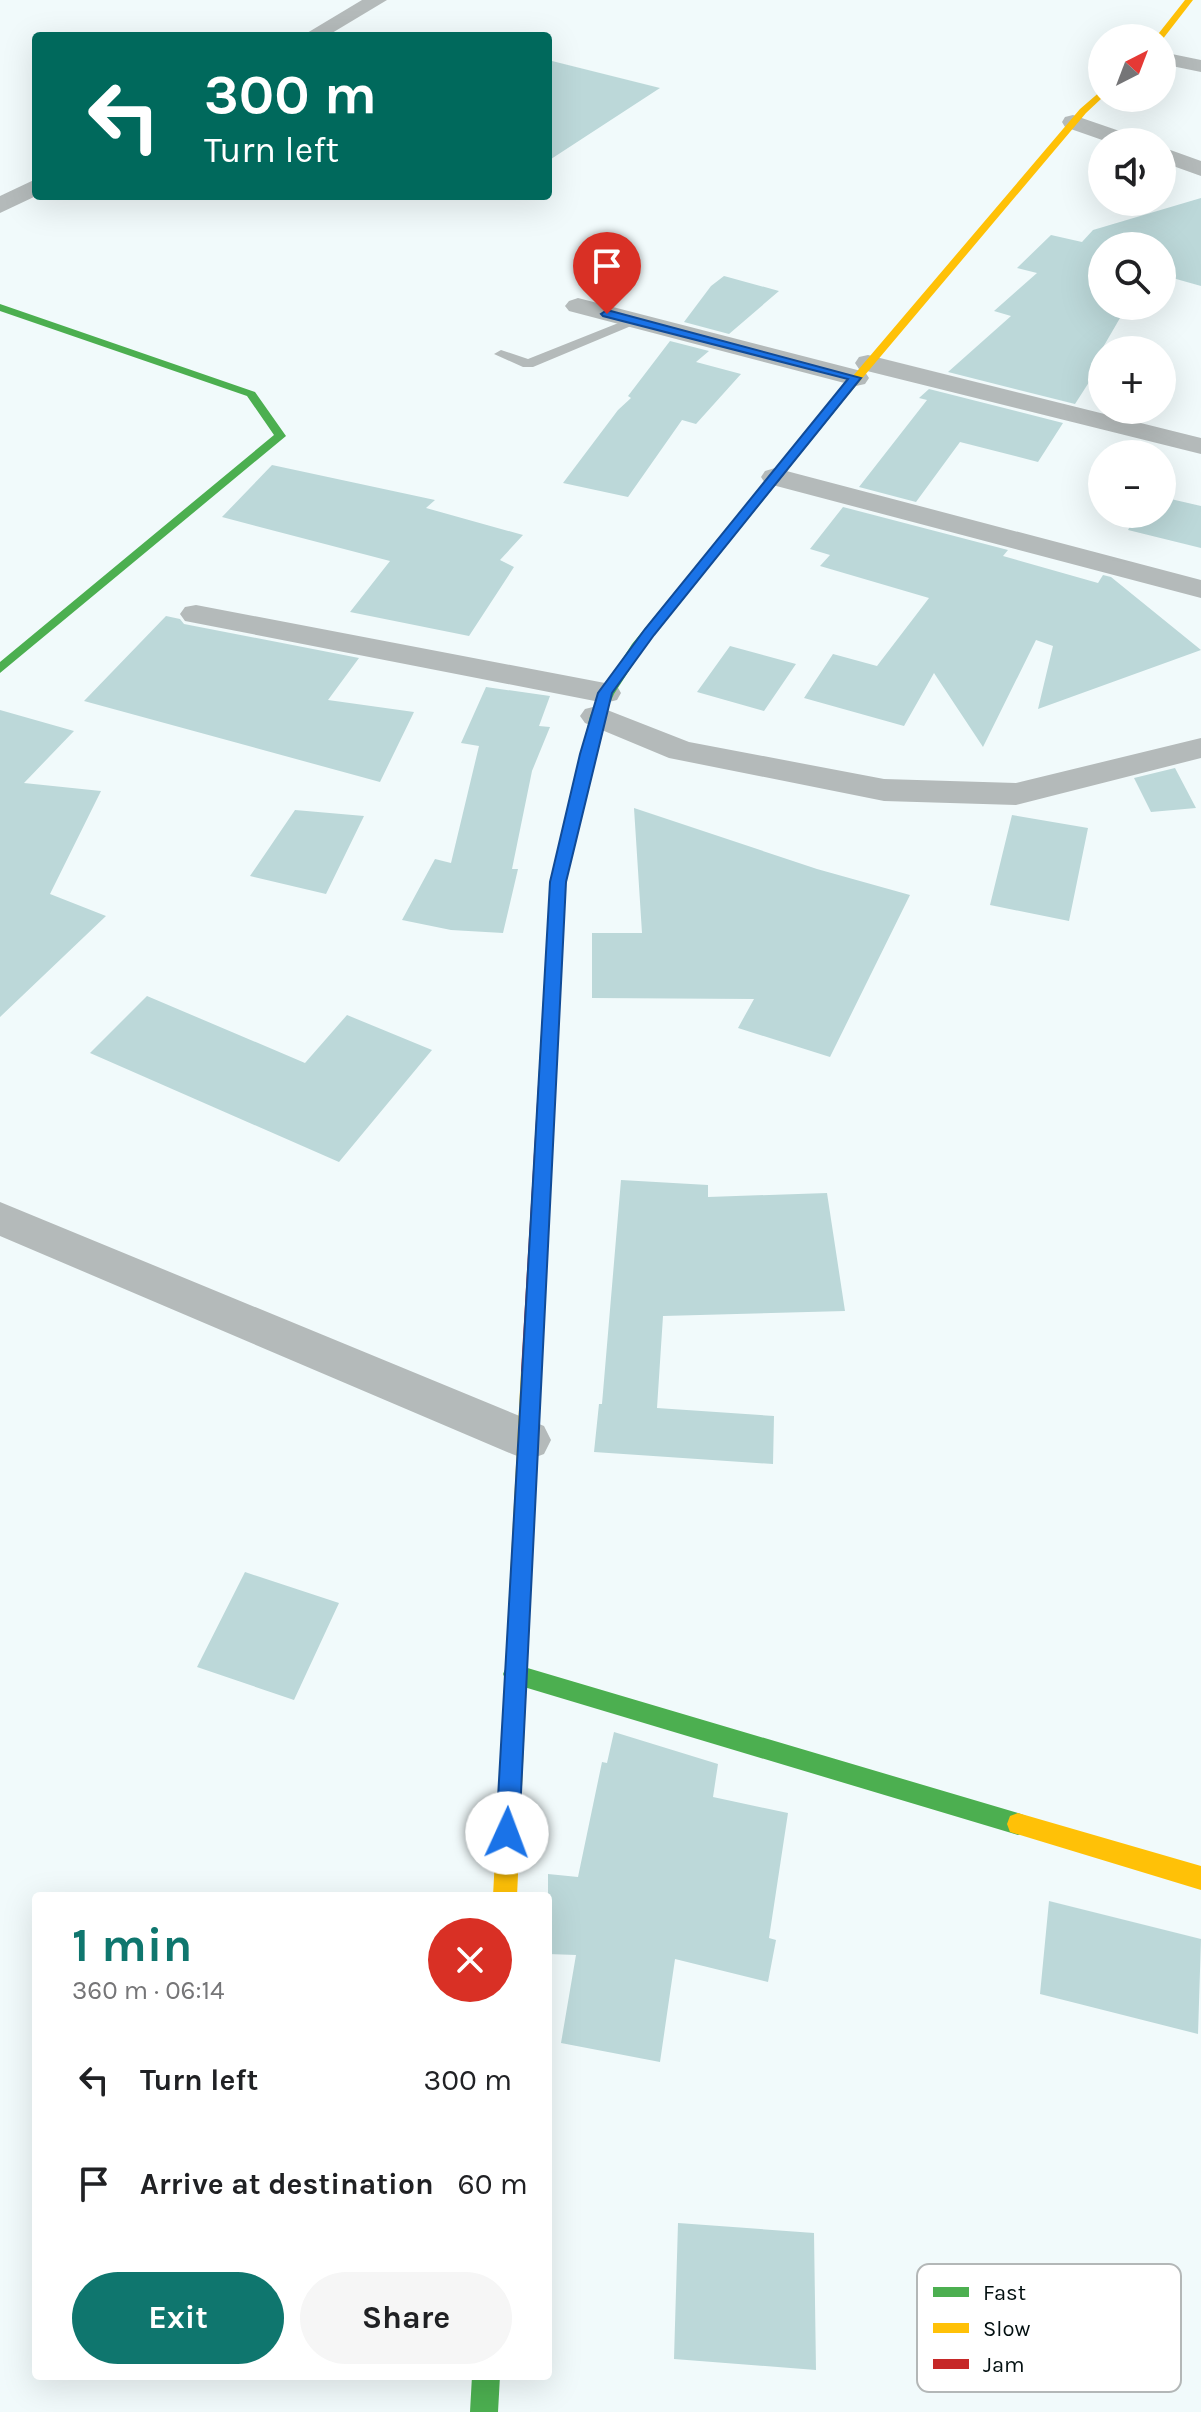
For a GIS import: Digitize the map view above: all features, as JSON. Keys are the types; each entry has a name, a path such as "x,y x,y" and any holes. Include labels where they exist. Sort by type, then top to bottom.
{"main road":[{"path":"1170,24 1189,0"},
{"path":"505,1892 514,1674 558,882 601,704 650,632 862,370 1088,107"},
{"path":"0,307 251,394 280,436 0,669"},
{"path":"514,1674 1201,1878"},
{"path":"484,2412 486,2380"}],"street":[{"path":"319,32 377,0"},
{"path":"1176,61 1201,66"},
{"path":"1073,122 1090,128"},
{"path":"1176,159 1201,169"},
{"path":"0,206 32,188"},
{"path":"578,306 1201,446"},
{"path":"775,477 1201,589"},
{"path":"196,614 601,704 681,751 884,790 1016,794 1201,748"},
{"path":"0,1218 528,1440"}],"lane":[{"path":"501,354 528,364 636,321"}],"building":[{"path":"552,61 660,88 552,158"},
{"path":"1201,198 1201,286 1176,279 1176,232 1091,232 1140,216 1176,216 1176,205"},
{"path":"1051,235 1082,242 1088,235 1088,320 1119,320 1110,336 1088,336 1088,384 1075,404 948,372 1011,316 994,311 1037,273 1017,268"},
{"path":"724,276 779,291 729,334 684,322 711,286"},
{"path":"670,341 709,351 696,362 741,374 696,424 682,420 628,497 563,483 618,410 631,398 628,396"},
{"path":"929,389 1063,423 1038,462 960,442 916,502 859,487 927,400 919,398"},
{"path":"272,465 435,500 426,508 523,535 500,560 514,567 469,636 350,612 390,561 222,517"},
{"path":"1176,500 1201,506 1201,548 1128,530 1176,528"},
{"path":"843,507 1008,550 1003,556 1098,583 1103,575 1111,577 1201,650 1038,709 1053,646 1036,640 983,747 934,673 904,726 804,698 833,654 877,666 929,598 820,566 830,555 810,549"},
{"path":"166,616 180,619 184,624 359,658 328,700 414,712 380,782 84,701"},
{"path":"730,646 796,664 764,711 697,692"},
{"path":"486,687 550,696 539,726 550,727 532,771 512,869 518,869 503,933 451,930 402,920 435,859 451,863 479,746 461,743"},
{"path":"0,710 74,731 24,783 101,791 50,894 106,916 0,1017"},
{"path":"1175,768 1196,808 1151,812 1134,778"},
{"path":"634,808 817,869 910,895 830,1057 738,1028 754,999 592,998 592,933 642,933"},
{"path":"295,810 364,816 326,894 250,876"},
{"path":"1012,815 1088,828 1069,921 990,905"},
{"path":"147,996 305,1063 347,1015 432,1050 339,1162 90,1053"},
{"path":"621,1180 708,1185 708,1197 827,1193 845,1311 663,1316 657,1408 774,1416 773,1464 594,1452 599,1404 602,1404"},
{"path":"245,1572 339,1603 294,1700 197,1667"},
{"path":"614,1732 718,1764 713,1797 788,1813 769,1938 776,1940 768,1982 675,1959 660,2062 561,2043 576,1955 552,1954 552,1892 548,1892 548,1874 578,1877 602,1762 607,1763"},
{"path":"1049,1901 1201,1939 1198,2034 1040,1994"},
{"path":"678,2223 814,2233 816,2370 674,2359"}],"traffic: fast":[{"path":"0,307 251,394 280,436 0,669"},
{"path":"547,1085 558,882 597,716 637,647 834,405"},
{"path":"514,1674 1018,1824"},
{"path":"484,2412 486,2380"}],"traffic: slow":[{"path":"1170,24 1189,0"},
{"path":"834,405 1088,106"},
{"path":"505,1892 531,1371"},
{"path":"1018,1824 1201,1878"}],"traffic: jam":[{"path":"531,1371 547,1085"}],"route":[{"path":"507,1833 558,882 587,754 605,693 650,632 856,378 607,314"}]}
